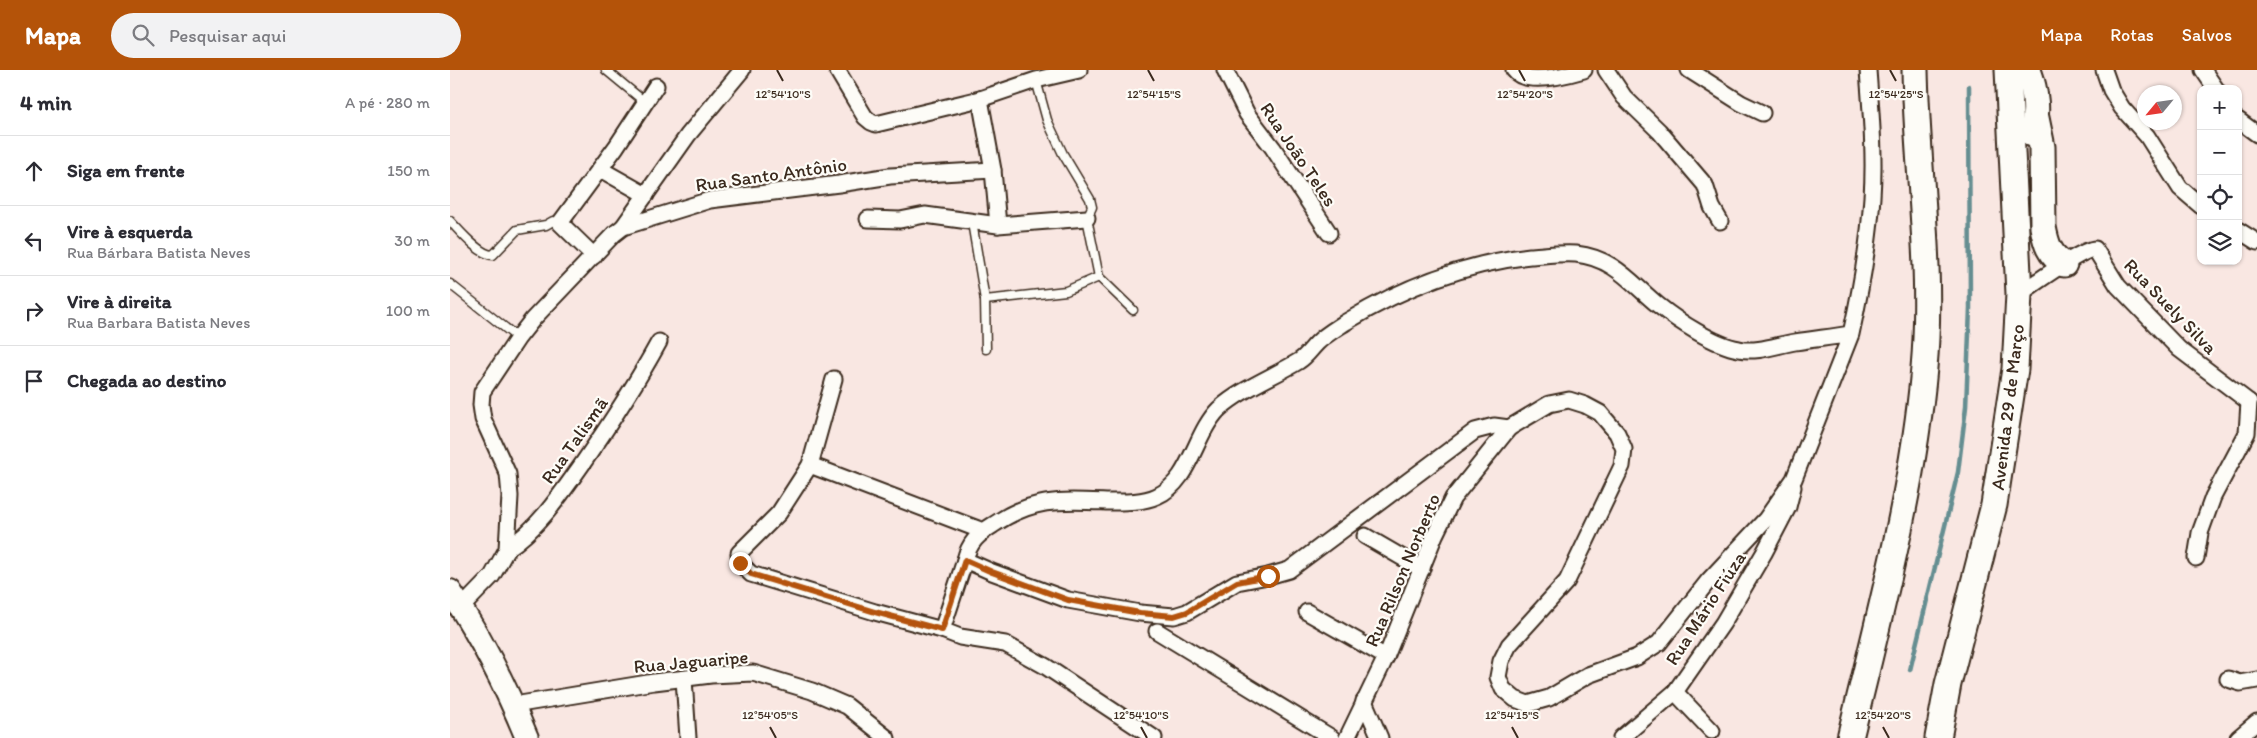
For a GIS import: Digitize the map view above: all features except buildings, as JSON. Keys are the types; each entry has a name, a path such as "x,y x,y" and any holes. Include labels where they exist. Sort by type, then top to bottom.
{"main road":[{"path":"1850,738 1893,555 1915,444 1924,367 1927,304 1915,70"},
{"path":"1916,116 1920,82 1926,70"},
{"name":"Avenida 29 de Março","path":"1938,738 1948,684 1994,505 2015,369 2019,294 2012,190 2008,70"},
{"path":"2028,70 2036,98 2036,118 2042,147 2043,227 2045,239 2050,252 2064,264"},
{"path":"2012,190 2027,153 2036,118"},
{"path":"456,599 514,705 526,738"}],"street":[{"path":"623,227 688,135 742,70"},
{"path":"837,70 865,117 870,122 876,124 980,99 1036,80 1079,70"},
{"name":"Rua João Teles","path":"1225,70 1247,114 1273,148 1329,233"},
{"path":"1514,70 1522,77 1531,79 1584,70"},
{"path":"1606,70 1624,97 1659,131 1705,186 1712,207 1720,221"},
{"path":"1689,70 1741,104 1762,113"},
{"path":"965,560 1068,600 1140,613 1174,616 1187,612 1237,582 1289,570 1475,431 1494,426 1509,428 1549,404 1569,400 1585,404 1600,413 1617,433 1624,449 1622,466 1566,581 1509,645 1501,661 1498,677 1503,689 1511,697 1528,704 1549,698 1588,675 1637,657 1659,643 1709,580 1766,519 1794,480 1852,334 1864,269 1872,196 1873,135 1868,70"},
{"path":"2104,70 2111,90 2122,108 2146,136 2180,188 2197,203"},
{"path":"2203,70 2213,85"},
{"path":"594,256 560,223 616,148 656,86"},
{"path":"980,99 993,170 998,225"},
{"path":"2242,124 2257,134"},
{"path":"600,169 646,194"},
{"name":"Rua Santo Antônio","path":"456,599 492,576 507,549 510,496 508,474 499,450 486,428 481,404 482,392 518,338 550,301 623,227 710,200 890,176 993,170"},
{"path":"868,219 900,220 925,215 998,225 1087,218"},
{"path":"2242,233 2257,242"},
{"name":"Rua Suely Silva","path":"2019,294 2088,250 2095,250 2118,286 2179,349 2253,401 2248,433 2213,497 2200,533 2196,558"},
{"path":"942,630 968,549 973,540 982,531 1006,516 1036,503 1066,500 1123,502 1158,496 1170,488 1180,476 1208,423 1219,409 1232,399 1303,359 1319,341 1348,321 1406,291 1452,271 1499,260 1553,254 1576,254 1591,257 1622,272 1657,304 1682,322 1728,346 1741,350 1754,350 1799,341 1852,334"},
{"name":"Rua Talismã","path":"507,549 517,542 551,508 636,385 659,342"},
{"path":"834,379 810,465 780,513 739,552 738,558 744,569 751,574 865,609 942,630 960,637 1005,644 1045,666 1154,738"},
{"name":"Rua Rilson Norberto","path":"1346,738 1386,657 1453,498 1509,428"},
{"path":"810,465 982,531"},
{"name":"Rua Mário Fiúza","path":"1621,738 1675,692 1723,623 1764,553 1788,507 1794,480"},
{"path":"1365,536 1422,569"},
{"path":"1307,612 1386,657"},
{"path":"1157,631 1332,738"},
{"name":"Rua Jaguaripe","path":"514,705 684,679 753,673 778,679 847,706 888,738"},
{"path":"684,679 688,738"},
{"path":"2228,679 2240,682 2257,680"},
{"path":"1675,692 1712,731"},
{"path":"1364,701 1380,738"},
{"path":"2238,738 2257,722"}],"lane":[{"path":"606,70 646,103"},
{"path":"1036,80 1047,120 1063,154 1090,199 1092,206 1087,218 1099,277 1133,310"},
{"path":"450,221 480,250 488,255 493,255 517,230 546,225 553,221 560,223"},
{"path":"972,222 985,300 986,349"},
{"path":"985,300 1066,291 1099,277"},
{"path":"450,284 518,338"}],"waterway":[{"path":"1910,670 1958,472 1966,407 1970,308 1969,86"}],"route":[{"path":"740,563 751,574 875,612 942,630 965,560 1068,600 1140,613 1174,616 1187,612 1237,582 1268,576"}]}
